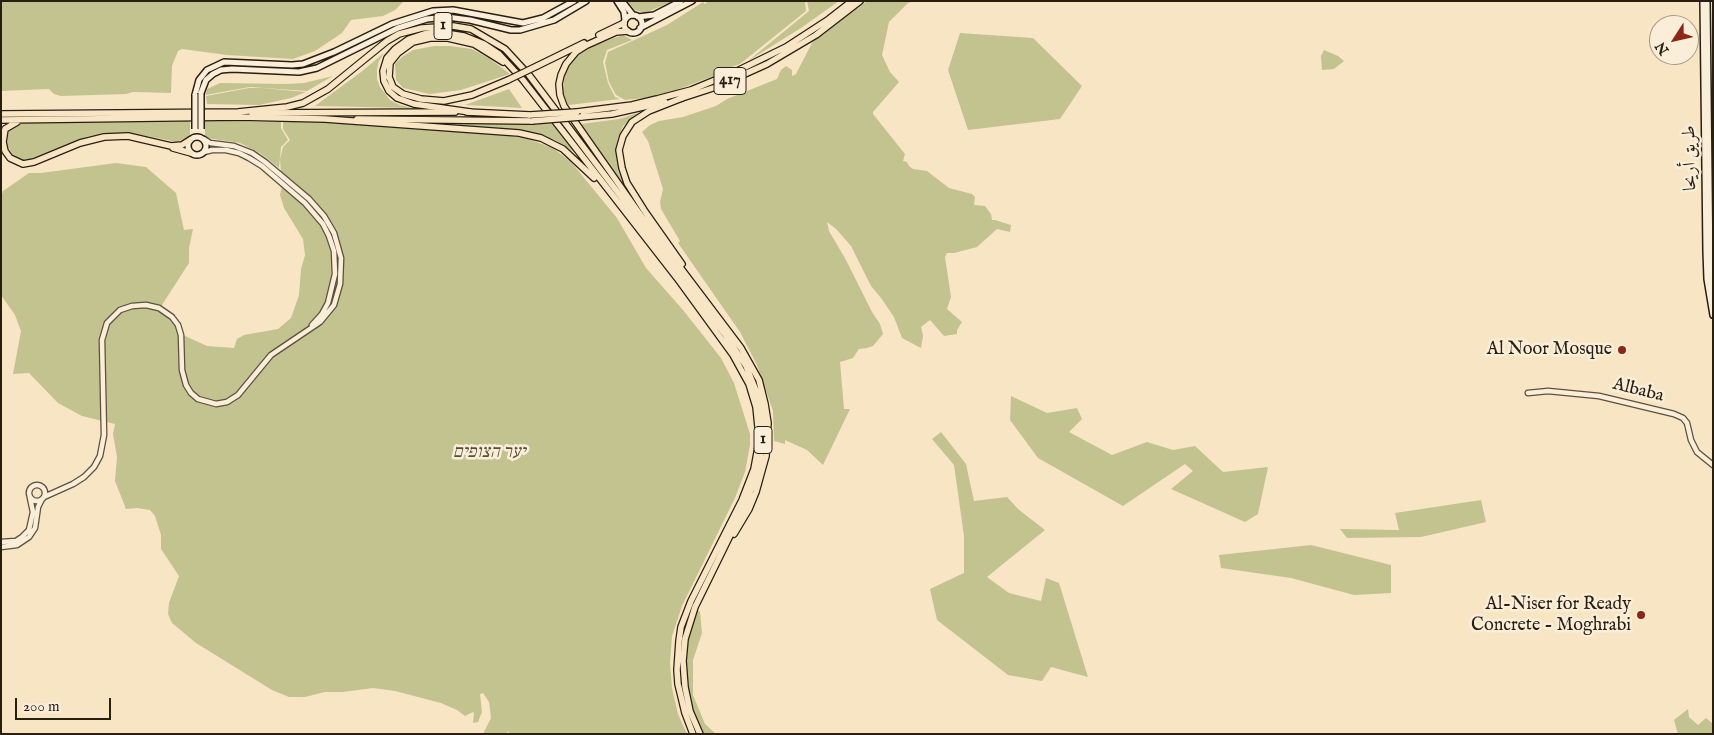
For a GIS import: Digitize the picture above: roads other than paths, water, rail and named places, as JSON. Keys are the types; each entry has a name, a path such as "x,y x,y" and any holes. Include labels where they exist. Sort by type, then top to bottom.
{"main road":[{"path":"46,119 19,121 7,126 3,138 6,152 14,161 28,164 88,140 112,136 128,136 154,141 196,156 204,152 207,144 198,129 195,95 199,80 207,70 224,62 303,64 334,52 392,24 433,11 453,10 523,23 543,18 574,1"},
{"path":"191,153 188,148 198,129 201,93 206,80 221,70 299,72 317,68 398,28 428,19 455,18 511,30 520,30 554,20 586,1"},
{"path":"617,1 624,12 625,28 628,31"},
{"path":"622,1 641,22 640,28"},
{"path":"517,72 481,47 469,42 439,38 413,42 394,56 388,68 389,81 394,89 403,94 421,99 444,101 460,99 537,66 624,22 628,16 654,15 682,1"},
{"path":"692,1 640,28 636,32 616,32 587,45 570,58 560,80 561,100 639,213 747,356 759,380 765,404 768,433 766,456 756,492 740,525 712,570"},
{"name":"417","path":"238,112 470,112 531,118 640,104 691,90 737,72 786,47 829,19 852,1"},
{"name":"417","path":"325,119 581,118 612,114 682,98 716,87 767,64 816,35 860,1"},
{"name":"طريق أريحا","path":"1703,1 1706,252 1707,279 1713,315"},
{"name":"طريق أريحا","path":"1707,1 1710,270 1713,295"},
{"name":"1","path":"1,114 238,112 287,108 304,103 328,89 387,41 399,34 422,28 453,26 471,30 495,42 511,55 529,75 628,209 735,348 751,375 760,404 763,442 759,467 746,503 712,570 690,621 685,639 683,661 687,700 700,734"},
{"path":"470,112 414,104 397,98 388,91 384,81 383,71 387,58 400,45 417,36 438,32 453,33 470,38 492,49 517,72 616,201"},
{"path":"682,98 649,111 632,122 623,136 620,159 624,176 633,192 720,320"},
{"name":"1","path":"1,120 240,117 325,119 531,135 548,141 569,153 616,201 677,278 734,355 749,384 757,416 758,447 751,478 742,500 700,581 681,627 677,656 678,684 685,713 693,734"},
{"path":"154,141 165,145 178,146 192,139 203,139"},
{"path":"1,151 12,164 25,168 34,166 61,151"}],"street":[{"path":"30,498 37,501 79,481 98,462 102,449 104,428 102,340 107,323 120,310 132,306 146,305 159,308 172,317 178,325 181,335 183,376 186,385 194,396 212,404 227,402 238,395 271,354 313,328 325,318 334,305 341,274 340,250 332,227 324,216 309,199 265,162 242,148 207,142 203,139"},
{"path":"204,152 226,150 240,153 250,158 305,203 320,219 326,229 334,251 336,266 334,283 325,309 314,324 300,336"},
{"name":"Albaba","path":"1528,393 1548,391 1599,396 1674,414 1683,418 1687,423 1691,440 1698,452 1713,465"},
{"path":"1,542 16,541 29,530 33,512 29,492 32,487 37,485 51,489 66,487"},
{"path":"1,547 17,545 29,537 35,528 38,507 43,498 44,491 41,486"}],"place":[{"name":"Al Noor Mosque","path":"1622,350"},
{"name":"Al-Niser for Ready Concrete - Moghrabi","path":"1641,615"}],"park label":[{"name":"יער הצופים","path":"489,453"}]}
